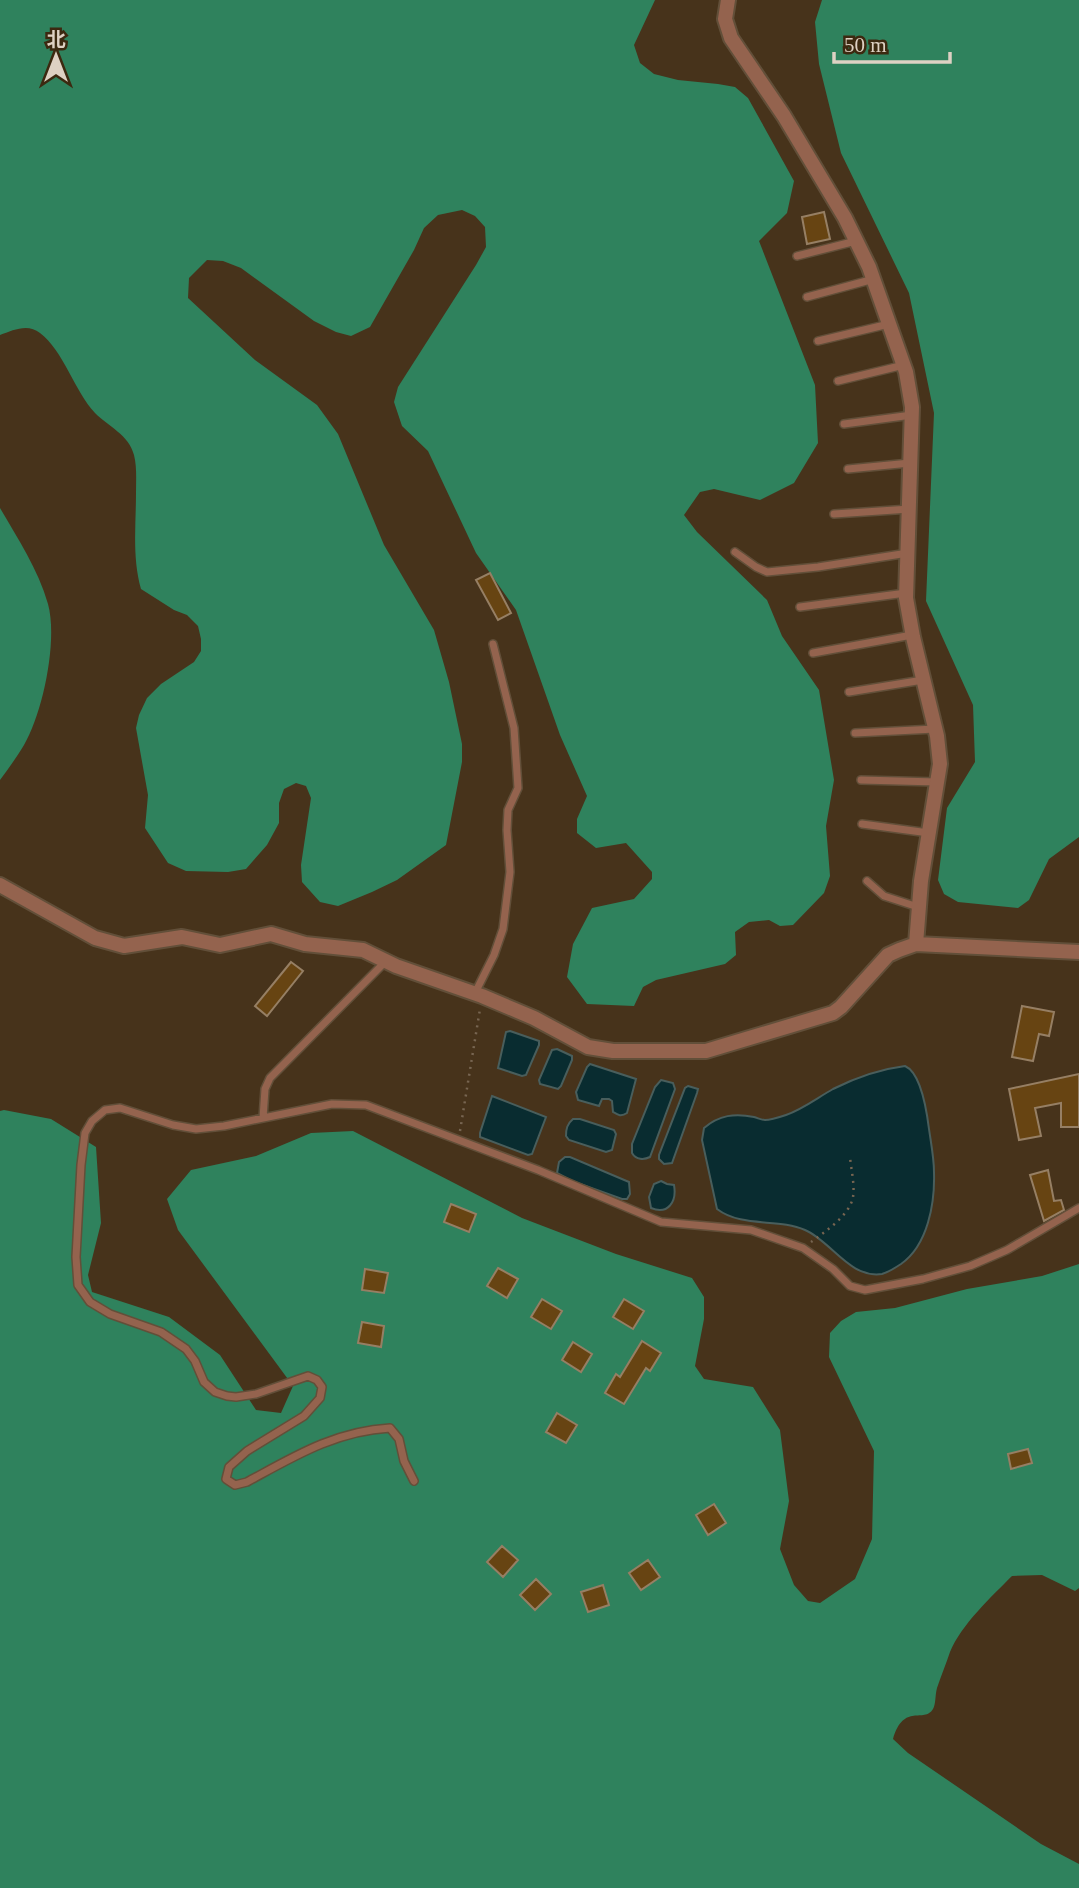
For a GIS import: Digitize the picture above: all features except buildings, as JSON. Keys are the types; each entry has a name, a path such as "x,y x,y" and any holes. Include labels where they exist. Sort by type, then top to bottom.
{"street":[{"path":"728,0 725,19 731,38 784,116 845,218 874,279 904,365 912,407 906,593 940,764 918,907 916,944"},
{"path":"0,885 95,938 124,946 182,937 220,945 271,934 305,944 363,950 396,966 534,1018 588,1047 613,1051 706,1051 833,1013 888,956 916,944 1079,951"}],"lane":[{"path":"797,256 856,241"},
{"path":"807,297 874,279"},
{"path":"818,341 890,323"},
{"path":"838,382 904,365"},
{"path":"844,424 912,415"},
{"path":"848,469 911,463"},
{"path":"834,514 910,509"},
{"path":"734,552 767,572 908,553"},
{"path":"800,607 906,593"},
{"path":"813,653 913,635"},
{"path":"478,995 503,929 510,872 508,810 518,789 514,728 493,644"},
{"path":"849,692 923,680"},
{"path":"855,733 935,729"},
{"path":"861,780 937,782"},
{"path":"862,824 929,833"},
{"path":"867,881 884,897 918,907"},
{"path":"263,1118 265,1089 270,1078 386,961"},
{"path":"414,1481 404,1461 399,1439 390,1428 333,1438 247,1482 235,1485 226,1479 229,1467 247,1451 304,1416 320,1398 322,1387 317,1380 308,1376 256,1394 236,1397 215,1392 205,1382 186,1349 161,1332 110,1314 90,1302 78,1285 76,1257 81,1165 85,1133 92,1121 105,1110 120,1108 173,1125 196,1129 224,1126 332,1104 366,1105 538,1170 661,1222 751,1230 803,1248 833,1269 850,1286 865,1290 923,1279 970,1266 1007,1250 1079,1208"}],"path":[{"path":"459,1141 478,995"},
{"path":"803,1248 832,1228 848,1208 853,1198 849,1157"}],"green space":[{"path":"0,0 655,0 634,45 640,63 654,74 678,80 735,87 748,98 794,181 787,213 759,241 815,385 818,443 794,483 760,500 714,489 700,492 684,515 697,532 767,600 782,636 819,690 834,780 826,826 830,876 824,893 793,925 780,926 769,920 749,922 735,932 736,955 725,964 656,980 643,987 634,1006 587,1004 567,977 573,944 592,908 634,899 652,879 652,872 626,843 596,848 577,833 577,819 587,796 560,735 516,610 476,553 428,451 402,426 394,402 398,387 486,247 485,227 475,216 462,210 438,215 424,228 370,327 351,336 314,321 241,268 223,261 207,260 189,278 188,298 255,360 317,405 338,434 384,545 434,630 449,682 462,744 462,762 446,845 397,880 372,892 338,906 320,902 302,882 301,865 311,798 306,786 296,783 284,789 279,803 279,823 267,845 246,869 228,872 186,871 168,863 145,828 148,795 136,728 147,698 161,684 194,662 201,651 201,639 198,626 187,615 141,589 135,553 136,464 128,442 95,413 55,350 40,333 25,328 0,335"},
{"path":"822,0 1079,0 1079,837 1049,859 1029,900 1018,908 958,902 944,894 938,880 947,808 975,762 973,705 926,601 934,413 909,293 841,153 819,64 815,22"},
{"path":"0,508 27,554 44,591 51,619 51,637 47,676 37,715 24,745 0,780"},
{"path":"0,1111 51,1119 96,1147 101,1223 88,1275 92,1292 169,1317 220,1355 256,1410 281,1413 293,1386 178,1230 167,1199 191,1170 256,1156 311,1133 353,1131 522,1218 616,1254 692,1278 704,1297 704,1319 695,1366 704,1379 753,1387 780,1430 789,1501 780,1549 794,1585 808,1601 820,1603 855,1579 872,1539 874,1451 829,1357 830,1333 841,1321 856,1312 895,1308 967,1289 1042,1276 1079,1264 1079,1588 1075,1591 1042,1575 1012,1576 978,1611 955,1642 937,1688 933,1709 925,1715 908,1717 893,1739 908,1753 1041,1844 1079,1864 1079,1888 0,1888"}],"water":[{"path":"506,1032 539,1041 526,1075 498,1068"},
{"path":"557,1049 572,1056 558,1089 540,1084 539,1080 552,1050"},
{"path":"590,1064 636,1079 627,1113 620,1115 613,1112 612,1101 609,1099 602,1099 599,1106 578,1100 576,1092"},
{"path":"905,1066 915,1077 925,1104 933,1156 934,1184 924,1235 918,1246 901,1264 882,1274 860,1271 805,1230 783,1224 738,1219 717,1209 702,1140 704,1128 721,1118 734,1115 765,1120 778,1117 798,1110 850,1081"},
{"path":"661,1080 673,1083 675,1089 650,1157 638,1158 632,1153 632,1144 655,1087"},
{"path":"688,1086 698,1089 697,1093 672,1163 664,1164 659,1155"},
{"path":"492,1096 546,1117 532,1154 528,1155 480,1137"},
{"path":"573,1119 614,1130 616,1134 612,1150 606,1152 569,1140 566,1136 567,1129"},
{"path":"565,1157 629,1182 630,1194 627,1199 572,1181 557,1173 559,1162"},
{"path":"661,1181 674,1185 675,1191 670,1206 657,1210 651,1208 649,1197 654,1184"}]}
